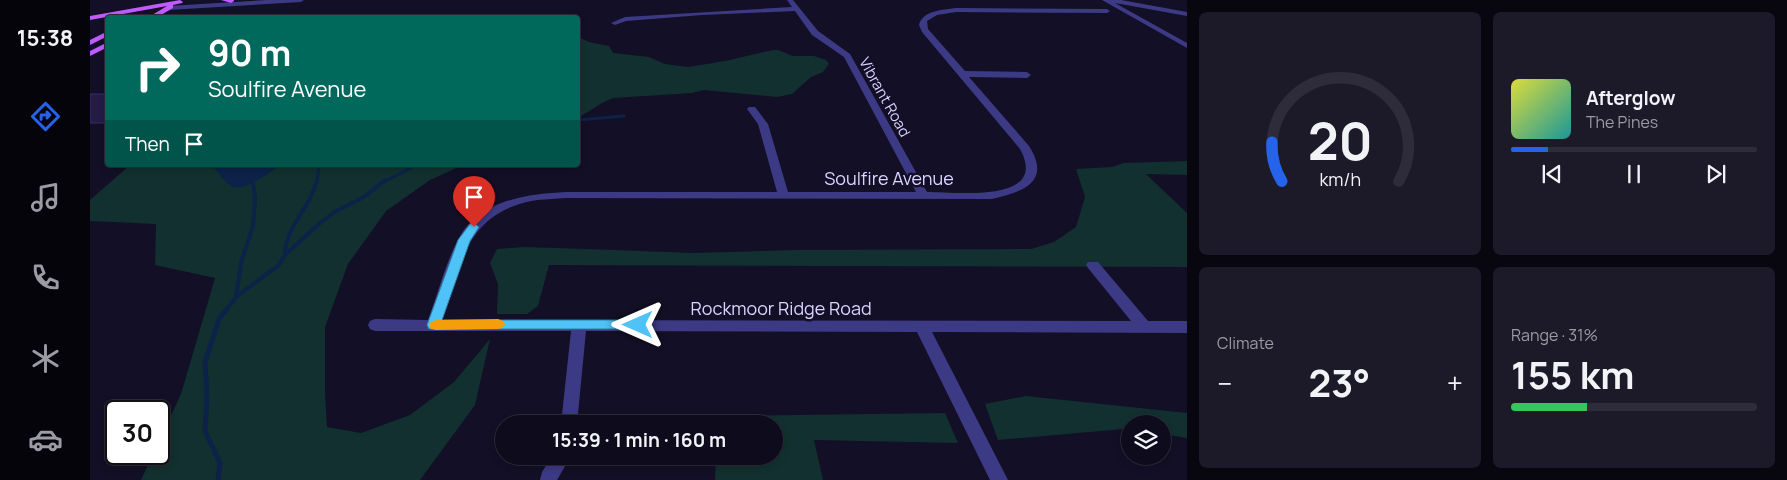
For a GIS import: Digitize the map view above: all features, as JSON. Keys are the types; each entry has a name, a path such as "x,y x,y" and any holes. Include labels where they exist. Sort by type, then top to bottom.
{"main road":[{"path":"224,0 231,0"},
{"path":"148,14 158,5 182,1"},
{"path":"113,15 182,1"},
{"path":"148,14 168,4"},
{"path":"90,20 105,17"},
{"path":"90,20 105,19"},
{"path":"90,43 105,35"},
{"path":"90,54 105,46"}],"street":[{"path":"182,1 251,0"},
{"path":"168,4 301,0"},
{"name":"Vibrant Road","path":"790,0 815,33 847,56 923,195"},
{"path":"981,0 995,11"},
{"path":"1105,0 1187,46"},
{"path":"1110,0 1187,14"},
{"path":"615,23 625,19 702,13 797,9"},
{"name":"Soulfire Avenue","path":"433,325 468,233 487,215 514,202 555,195 1001,194 1022,186 1033,173 1032,158 925,30 924,20 945,11 1107,11"},
{"path":"962,74 1027,75"},
{"path":"752,109 763,124 783,195"},
{"path":"1092,266 1145,328"},
{"path":"570,415 579,325"},
{"name":"Rockmoor Ridge Road","path":"375,326 579,325 1187,328"},
{"path":"922,327 999,480"},
{"path":"548,478 556,465"}],"green space":[{"path":"580,38 589,42 609,46 613,53 649,57 665,64 688,67 773,50 793,56 814,56 826,60 829,64 823,72 811,77 792,94 777,97 704,90 692,93 613,98 580,117"},
{"path":"1187,161 1187,175 1146,174 1187,213 1187,267 549,265 538,306 527,314 497,314 498,284 490,263 497,249 524,247 694,253 796,250 1031,249 1054,242 1076,227 1085,197 1076,169 1112,167 1124,163"},
{"path":"128,167 459,167 430,180 386,211 348,264 325,327 327,427 361,433 410,415 454,382 490,339 475,405 420,480 141,480 148,465 170,465 170,418 181,394 215,278 155,265 156,224 90,221 90,200"},
{"path":"1026,396 1187,413 1187,438 1171,435 1171,415 1121,415 1121,429 998,440 985,404"},
{"path":"945,413 958,443 814,440 823,480 715,480 716,465 783,465 783,415"}],"water":[{"path":"214,167 278,167 257,181 243,187 231,186"}],"building":[{"path":"90,94 105,94 105,123 90,123"}],"waterway":[{"path":"580,120 624,116"},
{"path":"317,182 319,167"},
{"path":"384,182 412,167"},
{"path":"285,255 289,235 314,190 317,180"},
{"path":"285,255 336,211 364,197 385,180"},
{"path":"236,297 241,263 253,226 255,199 253,183"},
{"path":"236,297 279,265 285,255"},
{"path":"224,313 236,297"},
{"path":"218,480 220,463 205,431 207,397 205,362 219,319 225,311"}],"slow traffic":[{"path":"436,325 498,324"}],"route":[{"path":"474,227 464,240 433,325 638,325"}]}
